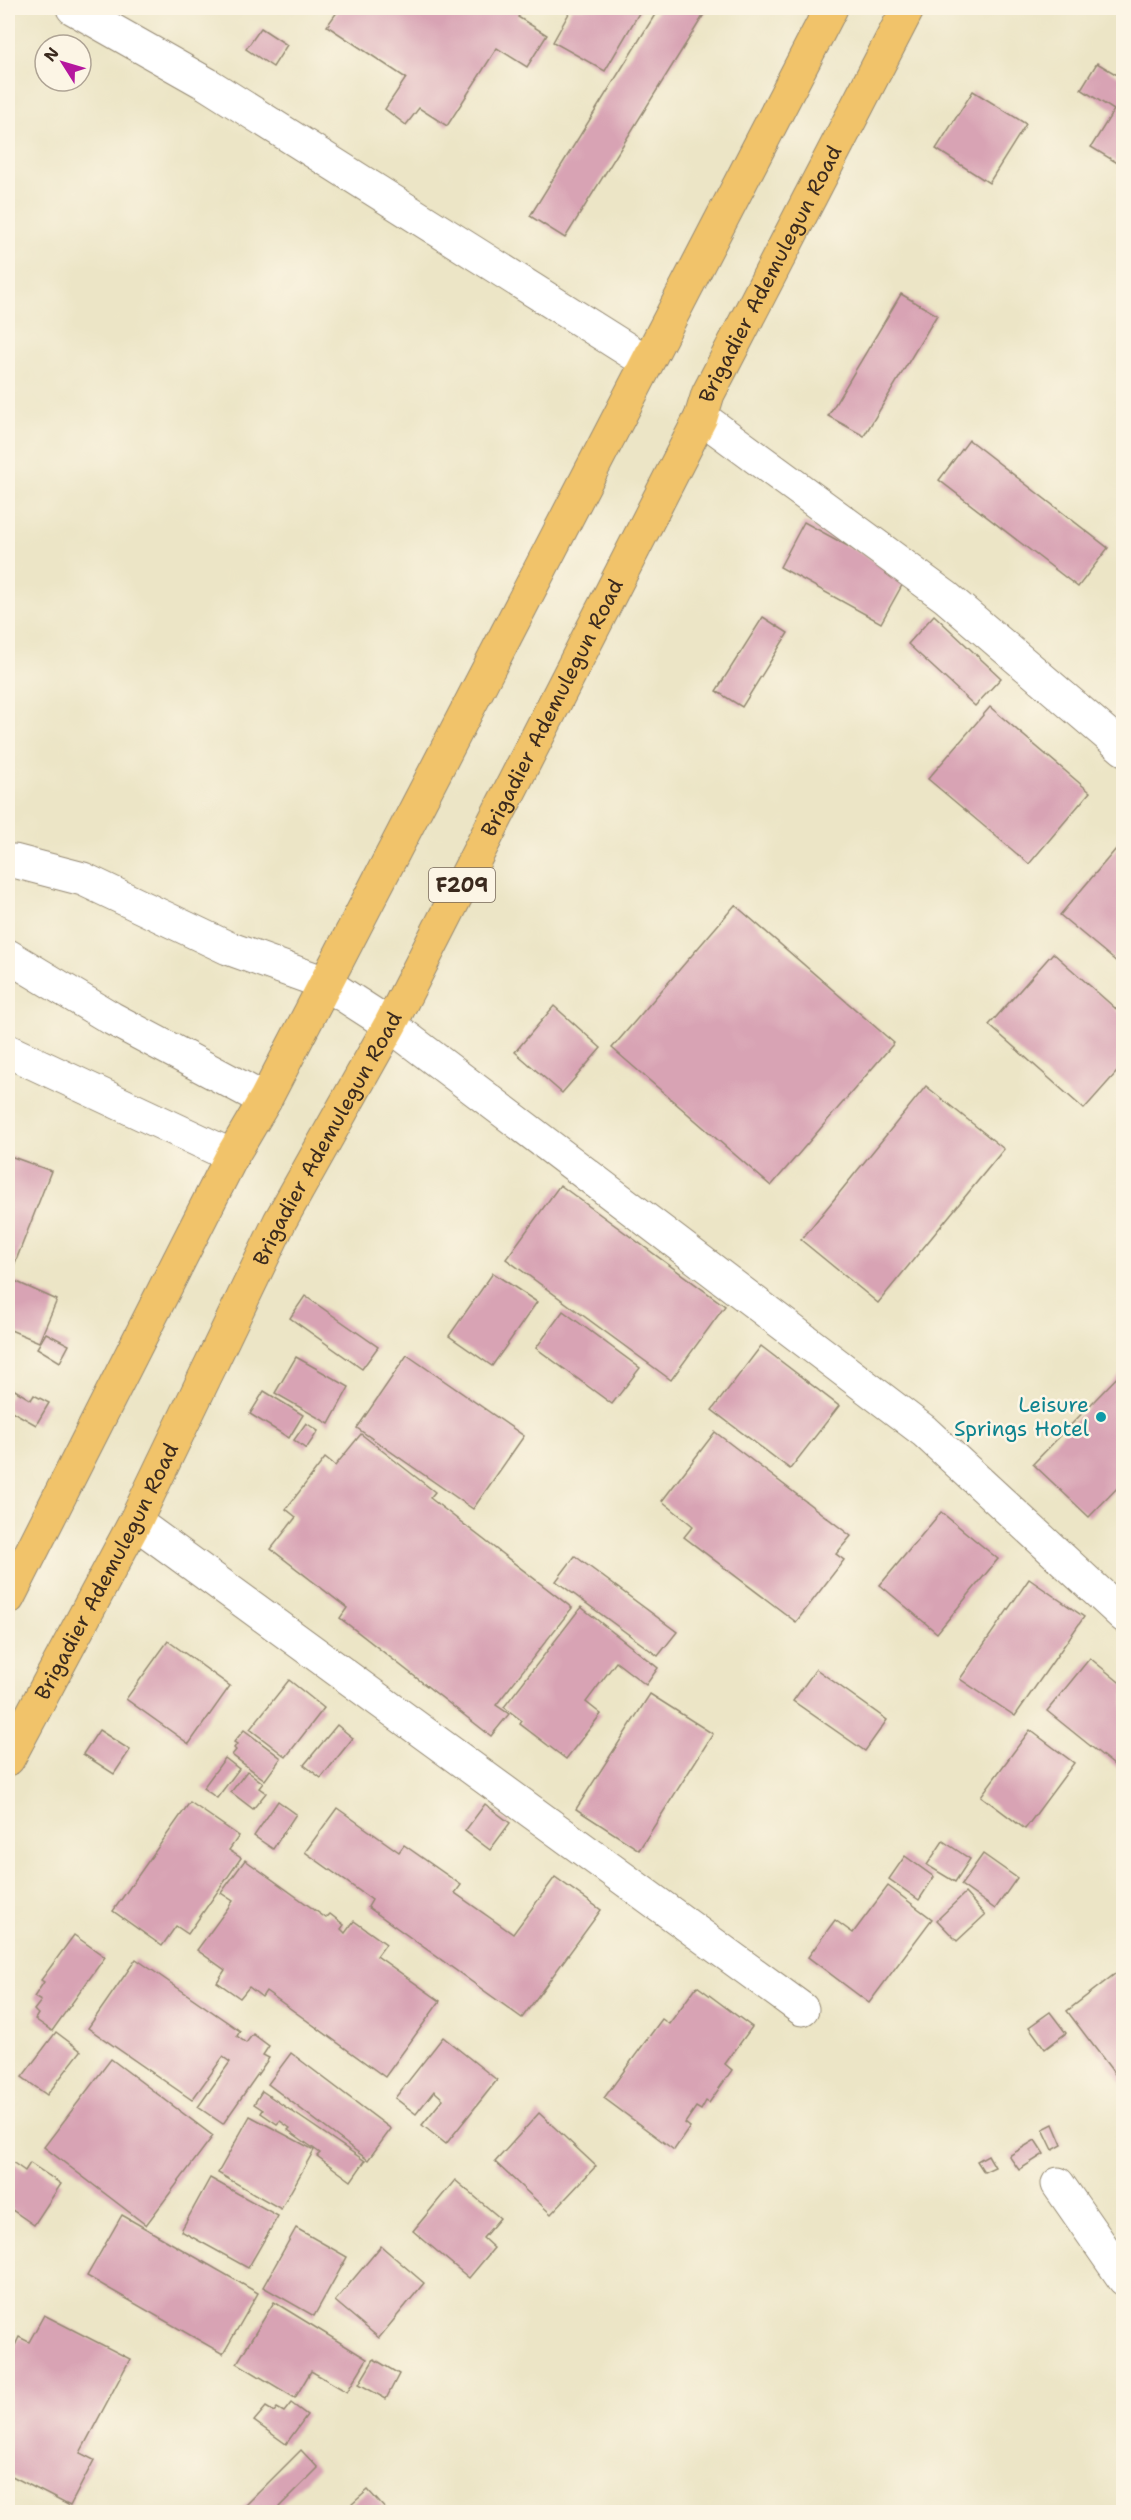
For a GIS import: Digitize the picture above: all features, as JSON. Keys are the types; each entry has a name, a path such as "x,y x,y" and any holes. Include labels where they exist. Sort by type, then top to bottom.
{"main road":[{"path":"8,1598 232,1156 265,1100 831,8"},
{"name":"Brigadier Ademulegun Road","path":"8,1759 135,1522 280,1221 390,1025 701,417 708,394 909,8"}],"street":[{"path":"73,8 207,84 648,362"},
{"path":"701,417 946,597 1124,749"},
{"path":"8,863 14,861 83,879 228,948 325,983 390,1025 924,1431 1124,1616"},
{"path":"8,956 111,1018 265,1100"},
{"path":"8,1051 232,1156"},
{"path":"135,1522 802,2009"},
{"path":"1058,2184 1124,2279"}],"building":[{"path":"340,8 524,8 518,17 547,35 527,67 497,48 447,126 419,108 406,125 385,109 406,78 327,26"},
{"path":"572,8 642,8 605,71 553,42"},
{"path":"659,8 708,8 565,238 530,216"},
{"path":"261,28 287,45 273,67 246,49"},
{"path":"1097,63 1124,79 1124,167 1091,147 1114,110 1081,89"},
{"path":"973,91 1026,124 989,183 936,149"},
{"path":"901,294 937,315 864,436 828,416"},
{"path":"969,440 1108,548 1078,587 939,480"},
{"path":"804,522 906,578 881,623 780,567"},
{"path":"934,615 1001,678 975,706 908,644"},
{"path":"763,617 788,633 742,707 716,691"},
{"path":"990,707 1090,792 1029,864 928,779"},
{"path":"1122,842 1124,843 1124,968 1060,915"},
{"path":"735,905 894,1043 771,1186 612,1048"},
{"path":"1053,953 1124,1016 1124,1064 1084,1109 989,1025"},
{"path":"554,1006 601,1048 562,1093 515,1052"},
{"path":"926,1086 1004,1149 878,1303 801,1240"},
{"path":"10,1156 51,1171 13,1268 8,1266 8,1162"},
{"path":"560,1185 725,1306 671,1380 506,1259"},
{"path":"493,1273 537,1302 492,1366 449,1336"},
{"path":"8,1278 57,1300 39,1342 8,1329"},
{"path":"305,1296 378,1347 362,1369 290,1318"},
{"path":"563,1311 640,1368 612,1404 536,1348"},
{"path":"46,1333 69,1345 60,1362 37,1348"},
{"path":"761,1346 839,1406 790,1469 712,1410"},
{"path":"407,1355 524,1436 473,1509 357,1428"},
{"path":"296,1357 349,1387 329,1424 275,1393"},
{"name":"Leisure Springs Hotel","path":"1124,1370 1124,1481 1089,1517 1033,1464"},
{"path":"13,1389 31,1400 34,1395 49,1403 36,1425 8,1409 8,1400"},
{"path":"264,1391 303,1415 289,1438 250,1414"},
{"path":"306,1423 318,1431 306,1449 294,1440"},
{"path":"715,1432 851,1536 836,1554 844,1560 796,1622 684,1537 693,1526 662,1501"},
{"path":"361,1434 435,1492 430,1498 572,1608 496,1705 509,1714 491,1736 340,1618 347,1608 271,1549 296,1517 286,1509 325,1458 335,1466"},
{"path":"941,1512 998,1559 937,1633 880,1585"},
{"path":"575,1556 677,1632 658,1656 556,1581"},
{"path":"1029,1579 1084,1617 1015,1716 960,1679"},
{"path":"581,1607 658,1668 646,1685 616,1662 586,1702 601,1714 566,1759 520,1724 522,1721 504,1707"},
{"path":"168,1641 230,1686 189,1744 126,1699"},
{"path":"1090,1658 1124,1686 1124,1773 1047,1711"},
{"path":"816,1669 887,1720 865,1751 793,1701"},
{"path":"289,1680 324,1708 286,1757 250,1729"},
{"path":"650,1694 713,1734 639,1850 576,1809"},
{"path":"337,1725 353,1738 321,1778 304,1765"},
{"path":"99,1730 130,1750 114,1774 83,1754"},
{"path":"244,1730 281,1758 265,1780 232,1755 237,1744 234,1742"},
{"path":"1030,1730 1074,1763 1025,1829 981,1796"},
{"path":"225,1758 239,1769 217,1798 203,1788"},
{"path":"247,1771 263,1783 259,1788 266,1793 253,1809 231,1792"},
{"path":"278,1801 296,1814 273,1849 254,1836"},
{"path":"190,1802 239,1836 229,1850 241,1858 188,1934 176,1926 162,1946 113,1911"},
{"path":"485,1804 510,1823 490,1850 465,1831"},
{"path":"337,1808 399,1852 404,1845 461,1885 455,1893 513,1934 555,1877 601,1910 522,2018 368,1907 372,1900 305,1852"},
{"path":"943,1841 970,1859 955,1882 927,1865"},
{"path":"983,1854 1017,1878 995,1909 961,1885"},
{"path":"905,1856 934,1877 919,1900 889,1879"},
{"path":"245,1860 326,1918 330,1914 344,1925 341,1929 345,1933 354,1921 386,1944 377,1956 440,2001 385,2077 266,1991 262,1997 249,1987 240,1998 217,1982 225,1970 197,1950 233,1901 221,1893"},
{"path":"888,1886 932,1919 869,2003 808,1957 835,1920 853,1933"},
{"path":"965,1893 985,1915 957,1941 937,1920"},
{"path":"74,1935 105,1957 52,2031 35,2019 38,2014 34,2010 41,2001 34,1997 44,1982 41,1980"},
{"path":"136,1959 240,2031 237,2036 246,2043 253,2034 269,2046 263,2055 269,2058 223,2124 198,2107 230,2062 223,2057 192,2100 88,2028"},
{"path":"1124,1967 1124,2086 1067,2011"},
{"path":"697,1986 752,2027 725,2064 732,2070 709,2103 706,2101 701,2110 696,2107 685,2123 690,2127 674,2150 604,2098 662,2019 669,2024"},
{"path":"1050,2012 1066,2033 1045,2049 1029,2027"},
{"path":"56,2032 81,2051 47,2095 22,2077"},
{"path":"443,2037 497,2080 446,2144 422,2125 443,2099 434,2091 416,2114 395,2098"},
{"path":"291,2053 391,2129 368,2160 268,2084"},
{"path":"111,2059 213,2136 146,2225 44,2147"},
{"path":"262,2091 365,2161 351,2181 317,2156 320,2153 288,2130 290,2128 280,2121 277,2124 261,2113 263,2110 254,2104"},
{"path":"539,2113 596,2166 551,2214 495,2162"},
{"path":"250,2116 314,2150 281,2209 218,2173"},
{"path":"1053,2124 1062,2145 1053,2150 1043,2129"},
{"path":"1035,2140 1044,2154 1019,2170 1009,2156"},
{"path":"988,2155 995,2167 984,2172 977,2161"},
{"path":"8,2159 25,2171 30,2163 61,2184 34,2225 8,2207"},
{"path":"210,2178 278,2216 248,2268 181,2231"},
{"path":"455,2180 500,2218 483,2238 494,2248 469,2278 413,2231"},
{"path":"122,2215 258,2293 223,2354 87,2276"},
{"path":"296,2228 347,2257 314,2316 263,2287"},
{"path":"381,2246 424,2283 379,2338 335,2301"},
{"path":"274,2302 367,2359 347,2392 311,2371 295,2398 237,2363"},
{"path":"44,2315 130,2359 80,2453 94,2460 70,2506 8,2474 8,2360 19,2337 29,2342"},
{"path":"374,2359 399,2374 386,2399 359,2384"},
{"path":"291,2403 307,2415 286,2444 254,2421 266,2407 274,2412 277,2408 284,2412"},
{"path":"301,2450 318,2468 274,2512 239,2512"},
{"path":"368,2490 388,2512 343,2512"}],"place":[{"name":"Leisure Springs Hotel","path":"1101,1417"}]}
